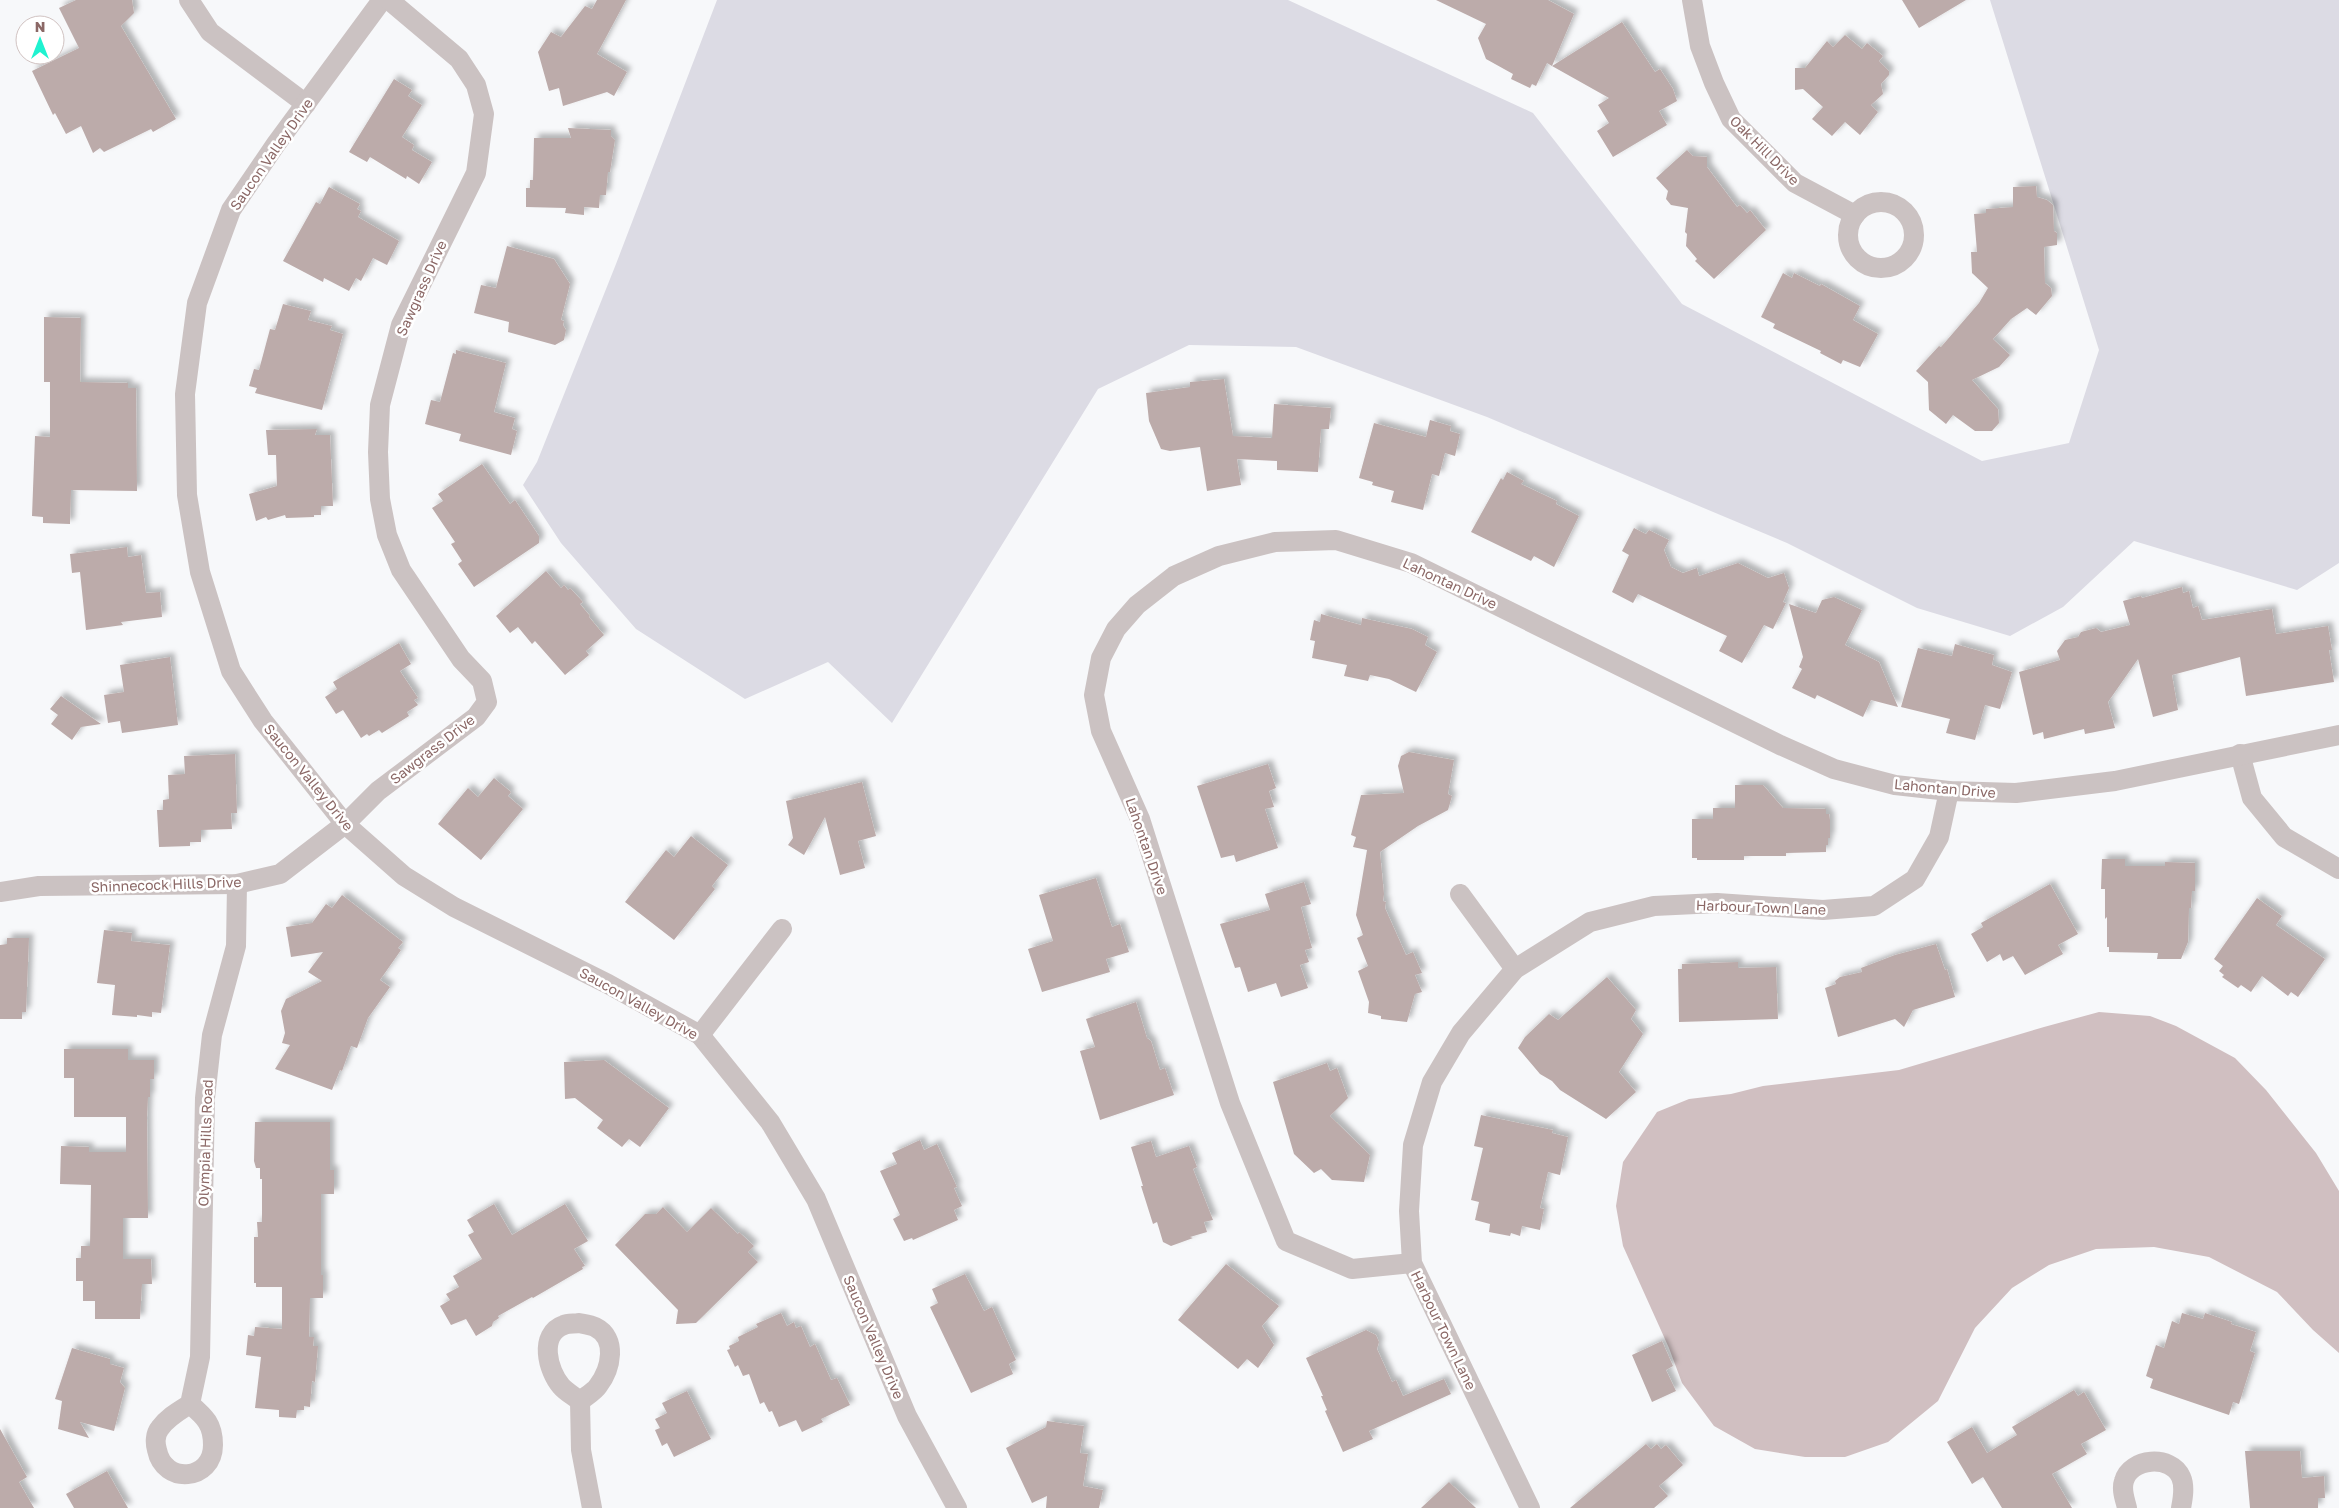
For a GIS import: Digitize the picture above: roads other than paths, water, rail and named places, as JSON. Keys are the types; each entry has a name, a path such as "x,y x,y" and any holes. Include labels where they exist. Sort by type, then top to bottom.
{"street":[{"path":"189,0 210,32 306,104"},
{"name":"Saucon Valley Drive","path":"382,0 231,210 197,303 185,394 187,495 200,572 231,672 263,721 345,824 404,876 454,907 608,984 700,1035 770,1122 816,1199 907,1416 957,1508"},
{"name":"Sawgrass Drive","path":"345,824 378,791 476,717 486,702 482,681 461,659 401,570 387,535 380,499 378,452 380,405 401,326 476,173 484,114 476,85 459,59 389,0"},
{"name":"Oak Hill Drive","path":"1692,0 1700,46 1714,83 1731,119 1795,182 1855,215"},
{"name":"Lahontan Drive","path":"1412,1263 1352,1269 1286,1241 1230,1103 1140,819 1101,731 1094,695 1101,658 1116,629 1137,605 1174,576 1219,556 1275,542 1336,540 1411,562 1780,745 1834,769 1895,785 1949,791 2016,793 2107,782 2339,735"},
{"path":"2240,754 2252,798 2284,837 2339,869"},
{"name":"Harbour Town Lane","path":"1530,1508 1412,1263 1409,1211 1413,1145 1432,1082 1461,1033 1515,969 1590,922 1654,906 1716,903 1823,910 1874,906 1915,879 1939,837 1949,791"},
{"name":"Shinnecock Hills Drive","path":"0,892 39,886 237,884 280,874 345,824"},
{"name":"Olympia Hills Road","path":"190,1404 200,1357 205,1098 212,1035 236,946 237,884"},
{"path":"1460,894 1515,969"},
{"path":"700,1035 782,929"},
{"path":"580,1401 581,1450 592,1508"},
{"path":"2127,1508 2122,1492 2123,1481 2128,1472 2139,1464 2148,1462 2162,1463 2172,1467 2180,1475 2183,1486 2181,1508"}]}
